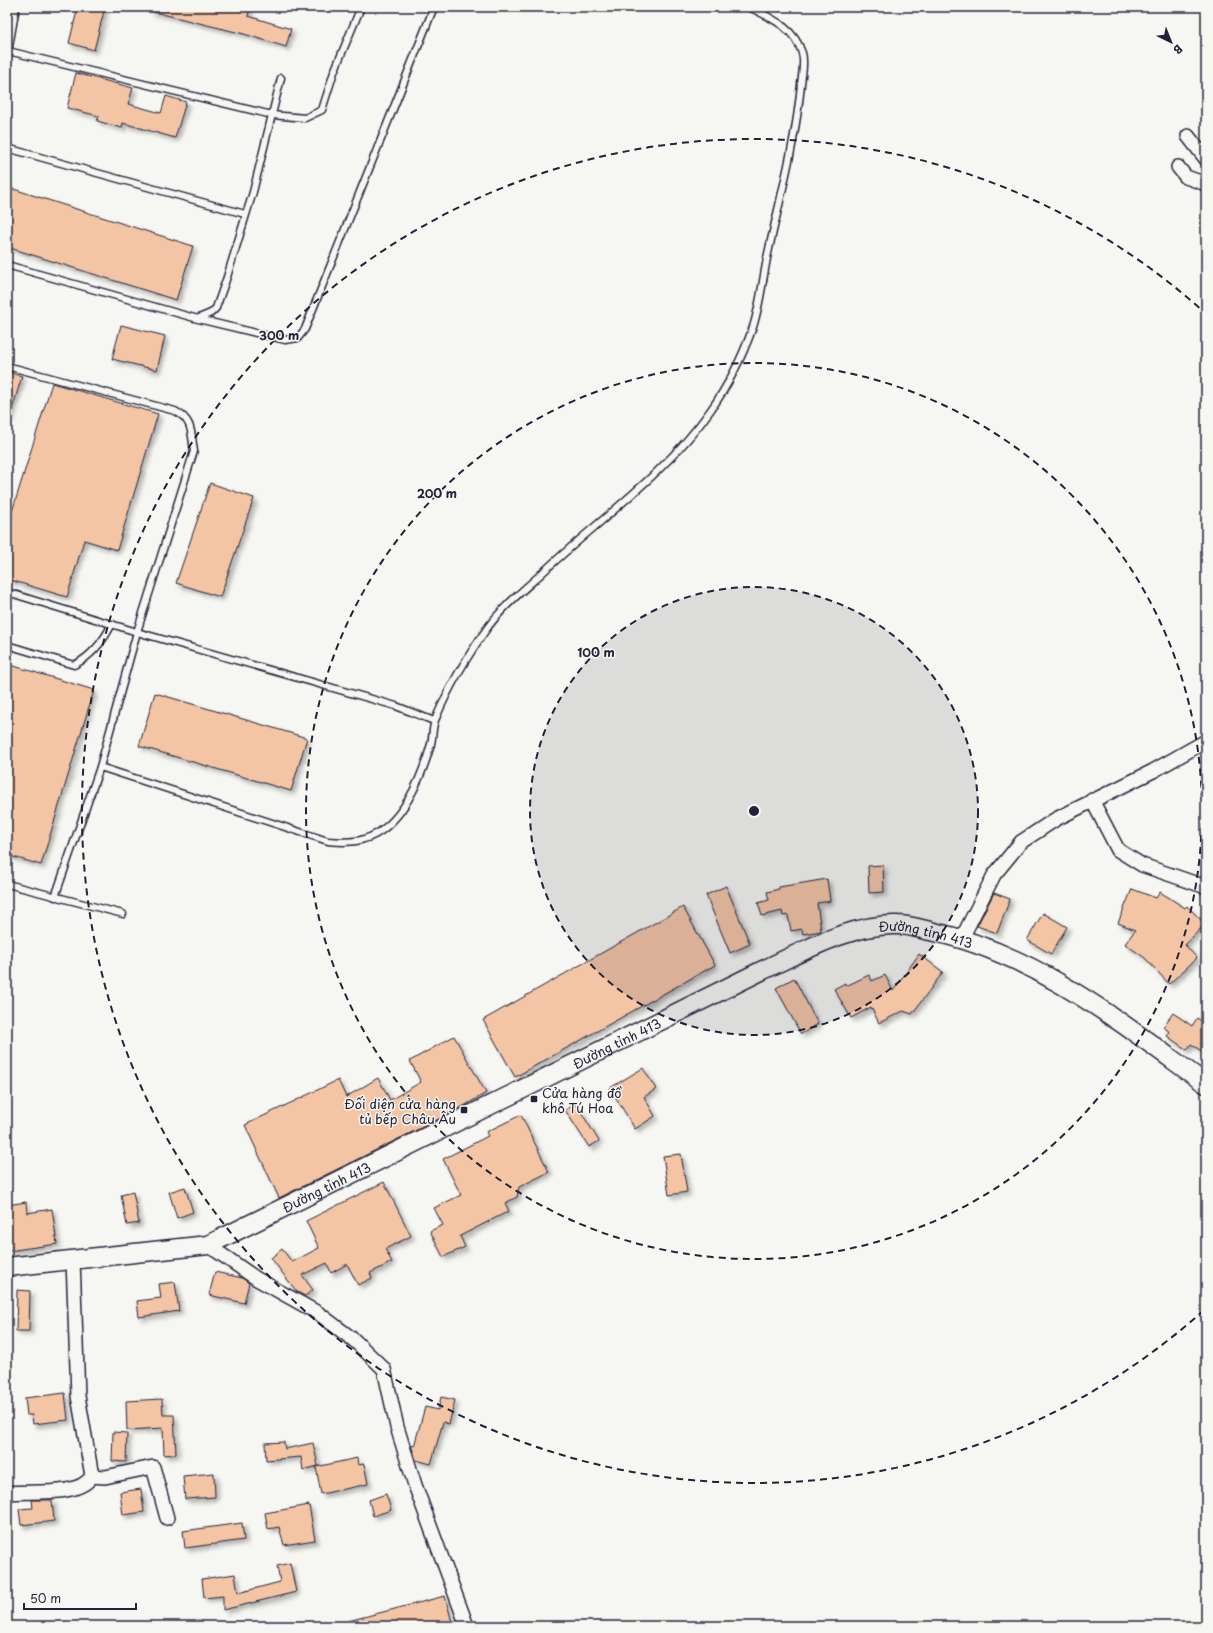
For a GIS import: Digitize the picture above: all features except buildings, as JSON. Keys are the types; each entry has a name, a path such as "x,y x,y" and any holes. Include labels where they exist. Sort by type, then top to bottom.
{"main road":[{"name":"Đường tỉnh 413","path":"7,1267 208,1245 572,1066 672,1014 829,939 863,929 898,925 962,938 1019,962 1084,997 1206,1084"}],"street":[{"path":"1188,136 1206,159"},
{"path":"1178,167 1186,177 1206,184"},
{"path":"962,938 994,875 1021,842 1056,819 1153,771 1206,741"},
{"path":"1092,800 1118,850 1142,865 1206,887"},
{"path":"208,1245 257,1278 318,1313 355,1341 384,1369 397,1427 414,1486 466,1626"},
{"path":"73,1260 78,1396 92,1476"},
{"path":"92,1476 105,1477 153,1467 167,1518"},
{"path":"7,1493 61,1491 86,1483 92,1476"}],"lane":[{"path":"16,7 8,55 272,115 305,118 322,110 334,72 360,7"},
{"path":"7,265 198,318 285,340 298,338 305,330 434,7"},
{"path":"100,767 328,841 342,842 365,839 382,830 397,818 424,770 432,741 434,721 457,676 488,628 502,611 574,543 622,503 671,457 711,411 738,363 753,325 798,122 804,57 799,44 791,32 780,22 749,7"},
{"path":"198,318 207,316 216,308 253,192 282,78"},
{"path":"7,148 245,214"},
{"path":"7,366 175,411 184,416 190,424 194,451 137,632 100,767 55,897"},
{"path":"7,592 137,632 396,706 434,721"},
{"path":"7,645 74,665 94,652 103,641 112,624"},
{"path":"7,884 124,914"}],"place":[{"name":"Cửa hàng đồ khô Tú Hoa","path":"534,1099"},
{"name":"Đối diện cửa hàng tủ bếp Châu Âu","path":"464,1110"}]}
